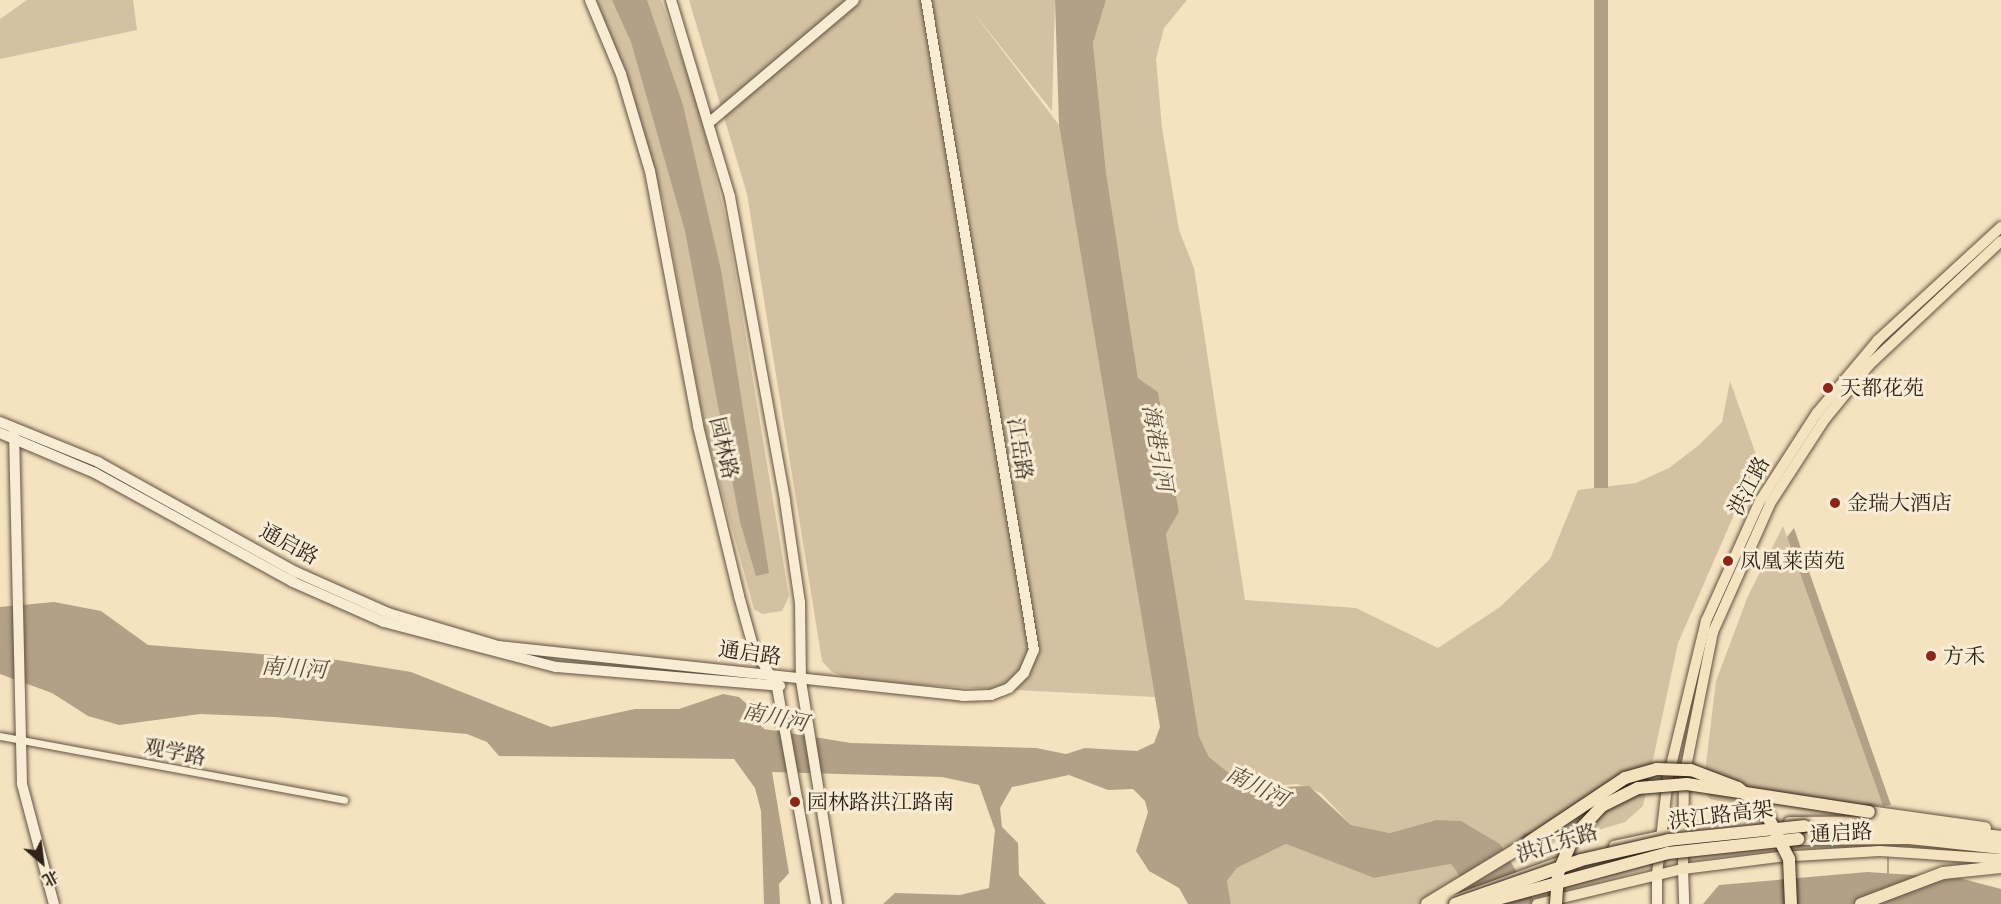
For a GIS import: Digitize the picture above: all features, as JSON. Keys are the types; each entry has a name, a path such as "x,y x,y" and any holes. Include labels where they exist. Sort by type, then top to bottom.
{"highway":[{"path":"1426,904 1505,859 1606,788 1644,772 1674,768 1715,776 1764,809 1789,859 1791,904"},
{"path":"1556,904 1563,858 1586,819 1619,794 1662,783 2001,834"},
{"name":"洪江路高架","path":"1455,904 1581,860 1723,833 1867,826 2001,834"},
{"name":"洪江路高架","path":"1479,904 1585,872 1749,842 1869,837 2001,848"},
{"path":"1861,904 1943,873 2001,866"}],"main road":[{"name":"洪江路","path":"1683,869 1684,777 1713,632 1771,502 1825,419 1880,352 2000,234"},
{"name":"洪江路","path":"1657,874 1658,836 1706,621 1760,501 1817,413 1878,340 2000,234"},
{"name":"通启路","path":"1684,831 1864,819 2001,834"},
{"name":"洪江东路","path":"1444,904 1523,873 1684,831"},
{"name":"通启路","path":"1683,869 1828,852 1961,855 2001,859"},
{"path":"1961,855 2001,866"},
{"path":"1537,904 1683,869"}],"street":[{"name":"园林路","path":"590,0 621,74 650,171 698,426 739,596 766,672 777,687 816,904"},
{"path":"671,0 711,121 785,501 800,602 801,681 837,904"},
{"path":"711,121 854,0"},
{"name":"江岳路","path":"801,681 991,695 1024,674 1034,650 926,0"},
{"name":"通启路","path":"0,422 384,622 556,667 777,687 801,681"},
{"name":"通启路","path":"0,433 14,431 98,462 296,572 388,612 498,646 556,656 766,672 801,681"},
{"path":"14,431 18,697 22,784 54,904"},
{"name":"观学路","path":"0,736 344,800"},
{"path":"1683,869 1684,904"},
{"path":"1657,874 1657,904"}],"shaded area":[{"path":"27,0 133,0 137,30 0,59 0,19"},
{"path":"597,0 661,0 697,100 727,224 789,596 782,611 762,614 754,609 705,430 663,200"},
{"path":"689,0 1055,0 1052,111 970,8 1059,125 1155,697 856,682 832,672 822,661 747,194"},
{"path":"1106,0 1187,0 1164,28 1156,59 1162,128 1179,230 1194,268 1245,600 1356,608 1438,648 1500,607 1550,559 1578,490 1636,483 1669,468 1699,445 1722,422 1730,381 1758,460 1678,643 1643,806 1625,822 1510,857 1436,820 1390,833 1351,825 1321,793 1297,784 1248,788 1209,757 1199,736 1166,534 1179,512 1158,392 1138,378 1106,172 1093,43"},
{"path":"1783,526 1883,806 1796,799 1735,805 1710,799 1703,789 1716,681 1748,596"},
{"path":"1286,844 1374,878 1451,864 1480,904 1231,904 1227,881 1237,868"}],"water":[{"path":"612,0 647,0 683,105 721,270 769,573 756,576 740,522 685,231 631,42"},
{"path":"1055,0 1106,0 1093,43 1106,172 1138,378 1158,392 1179,512 1166,534 1199,736 1209,757 1248,788 1309,786 1351,825 1390,833 1436,820 1461,821 1500,844 1536,904 1480,904 1451,864 1374,878 1286,844 1237,868 1227,881 1231,904 1188,904 1179,888 1149,871 1136,851 1148,812 1145,801 1133,789 1108,790 1069,775 1012,787 1000,808 1002,827 1018,843 1019,875 1046,904 883,904 895,893 960,895 989,888 995,830 979,785 942,777 772,772 789,873 779,884 780,904 764,904 761,811 755,788 734,759 499,756 487,742 467,734 275,717 200,714 119,725 88,716 52,693 0,674 0,607 54,602 101,611 148,645 337,660 411,672 551,727 635,709 679,709 723,694 739,697 759,715 764,729 851,743 1036,748 1066,754 1085,748 1137,751 1154,743 1160,727 1059,125"},
{"path":"1594,0 1608,0 1608,488 1594,488"},
{"path":"1794,528 1891,805 1883,806 1787,537"},
{"path":"1867,872 1959,878 2001,889 2001,904 1703,904 1719,885"}],"waterway":[{"path":"1888,854 1888,873"}],"place":[{"name":"天都花苑","path":"1828,388"},
{"name":"金瑞大酒店","path":"1835,503"},
{"name":"凤凰莱茵苑","path":"1728,561"},
{"name":"方禾","path":"1931,656"},
{"name":"园林路洪江路南","path":"795,802"}],"water label":[{"name":"海港引河","path":"1157,448"},
{"name":"南川河","path":"294,669"},
{"name":"南川河","path":"775,718"},
{"name":"南川河","path":"1257,787"}]}
